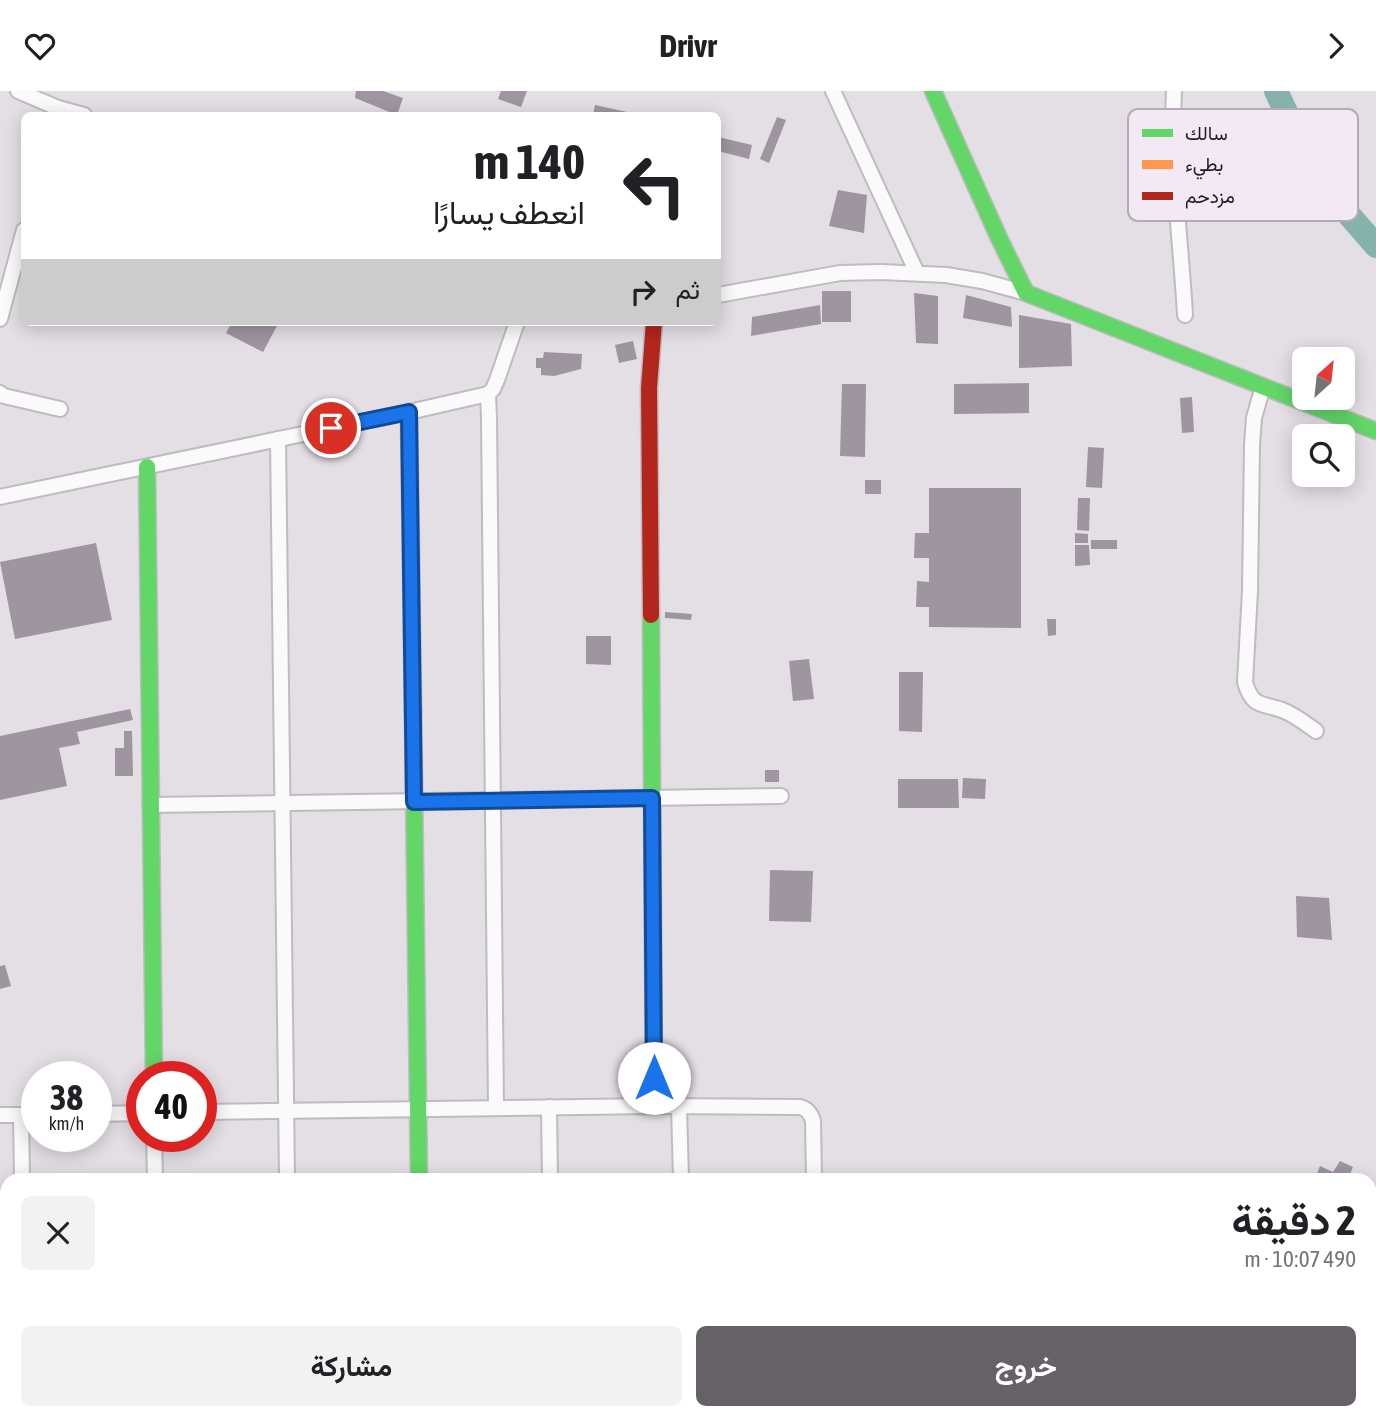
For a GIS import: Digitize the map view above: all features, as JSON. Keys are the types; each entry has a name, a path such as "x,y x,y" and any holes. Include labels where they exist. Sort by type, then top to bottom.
{"street":[{"path":"18,91 57,112"},
{"path":"832,91 917,273"},
{"path":"933,91 1026,293"},
{"path":"1173,109 1174,91"},
{"path":"1179,221 1185,315"},
{"path":"0,319 21,241"},
{"path":"721,294 840,274 917,273 982,281 1026,293 1376,431"},
{"path":"0,498 488,394 497,380 516,326"},
{"path":"654,326 649,388 654,1105"},
{"path":"1263,386 1254,418 1252,445 1250,591 1245,682 1248,694 1255,702 1297,717 1316,731"},
{"path":"0,393 60,409"},
{"path":"488,394 496,1108"},
{"path":"409,412 419,1173"},
{"path":"278,439 287,1173"},
{"path":"147,467 154,1061"},
{"path":"150,805 781,796"},
{"path":"217,1112 654,1105 804,1108 813,1121 814,1173"},
{"path":"680,1106 681,1173"},
{"path":"549,1107 550,1173"},
{"path":"0,1115 21,1115"},
{"path":"22,1152 22,1173"},
{"path":"154,1152 155,1173"}],"building":[{"path":"356,91 383,91 403,98 398,112 390,112 355,98"},
{"path":"501,91 527,91 521,107 498,99"},
{"path":"595,105 627,112 594,112"},
{"path":"777,117 786,120 769,163 760,159"},
{"path":"721,138 752,145 749,159 721,152"},
{"path":"838,190 867,195 864,233 829,226"},
{"path":"822,291 851,291 851,322 822,322"},
{"path":"914,293 938,296 938,344 916,343"},
{"path":"966,295 1011,307 1012,327 963,318"},
{"path":"820,305 821,324 751,336 752,317"},
{"path":"1019,315 1071,324 1072,366 1019,368"},
{"path":"230,326 277,326 263,352 226,333"},
{"path":"633,341 637,359 619,363 615,345"},
{"path":"544,352 582,354 581,369 554,376 541,375 541,368 536,368 536,358 543,358"},
{"path":"1029,383 1029,413 954,414 954,384"},
{"path":"842,384 866,384 865,457 840,456"},
{"path":"1192,397 1194,432 1182,433 1180,398"},
{"path":"1088,447 1104,448 1102,488 1086,487"},
{"path":"865,480 881,480 881,494 865,494"},
{"path":"929,488 1021,488 1021,628 929,627 929,607 916,607 917,581 929,582 929,558 914,558 915,533 929,533"},
{"path":"1078,498 1090,498 1089,531 1077,530"},
{"path":"1075,533 1088,534 1088,543 1075,543"},
{"path":"1091,540 1117,540 1117,549 1091,549"},
{"path":"96,543 112,620 15,639 0,562"},
{"path":"1075,545 1089,545 1090,565 1075,566"},
{"path":"665,612 692,614 691,620 665,618"},
{"path":"1047,619 1056,619 1056,635 1048,636"},
{"path":"586,636 611,636 611,665 586,664"},
{"path":"809,659 814,699 793,701 789,661"},
{"path":"899,672 923,672 922,732 899,731"},
{"path":"130,709 133,720 77,732 80,744 59,748 67,786 0,800 0,736"},
{"path":"124,731 132,731 133,776 115,776 115,748 124,748"},
{"path":"765,770 779,770 779,782 765,782"},
{"path":"963,778 986,779 985,799 962,798"},
{"path":"898,779 958,779 959,808 898,808"},
{"path":"770,870 813,871 811,922 769,921"},
{"path":"1296,896 1329,898 1332,940 1297,937"},
{"path":"5,965 11,986 0,989 0,966"},
{"path":"1340,1161 1353,1167 1350,1173 1317,1173 1320,1166 1333,1172"}],"waterway":[{"path":"1276,91 1284,109"},
{"path":"1354,221 1376,246"}],"traffic: fast":[{"path":"933,91 1026,293 1376,431"},
{"path":"147,467 154,1061"},
{"path":"651,615 654,1106"},
{"path":"413,710 419,1173"}],"traffic: slow":[{"path":"409,412 413,710"}],"traffic: jam":[{"path":"651,615 649,388 654,326"}],"route":[{"path":"331,428 409,412 414,802 652,798 654,1078"}]}
